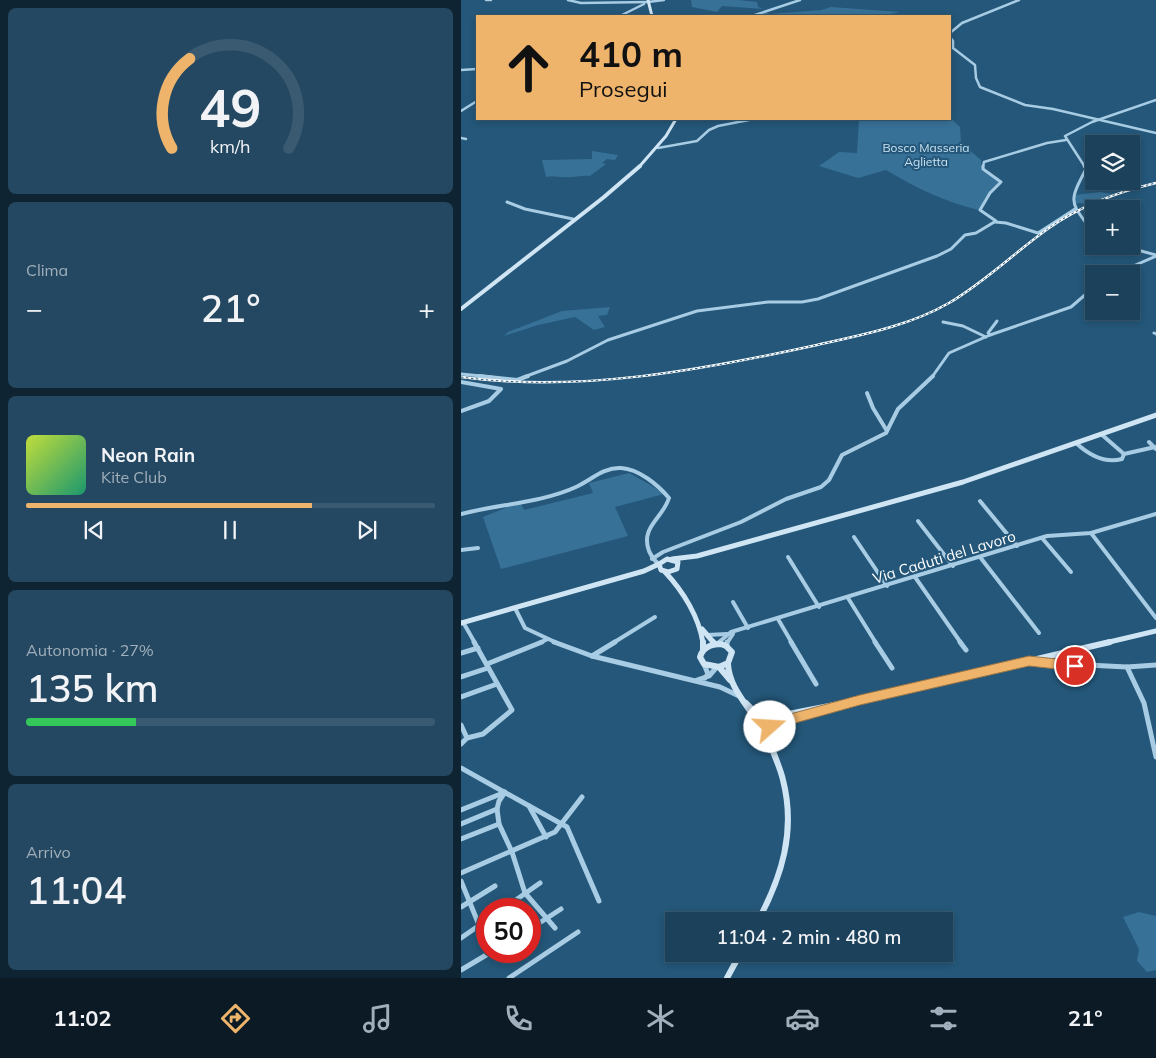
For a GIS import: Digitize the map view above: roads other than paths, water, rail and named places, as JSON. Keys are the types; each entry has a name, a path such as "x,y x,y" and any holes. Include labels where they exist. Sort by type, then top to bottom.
{"main road":[{"path":"648,2 652,15"},
{"path":"461,309 621,184 666,139 676,120"},
{"path":"462,623 644,571 669,559 697,556 963,482 1156,415"},
{"path":"644,571 664,572 678,568 697,556"},
{"path":"669,559 678,562 677,584"},
{"path":"659,564 659,569 677,584 696,621 704,640 700,657 704,664 717,668 733,683"},
{"path":"696,621 705,634 716,644"},
{"path":"756,720 767,716 860,700 1156,632"},
{"path":"703,649 716,644 727,646 732,651 733,656 727,669 746,708 756,720 756,725 775,756"},
{"path":"717,668 728,664"},
{"path":"740,696 750,708 773,721 768,737 786,790 788,808 789,841 781,875 762,912"},
{"path":"759,728 860,700"},
{"path":"727,978 736,962"}],"street":[{"path":"486,0 491,0"},
{"path":"568,0 576,2 648,2 664,0"},
{"path":"754,15 800,0"},
{"path":"951,34 962,23 1019,0"},
{"path":"622,15 648,2"},
{"path":"951,37 953,48 975,65 975,79 982,88 1025,105 1156,133"},
{"path":"461,70 476,69"},
{"path":"1085,222 1073,204 1074,192 1086,169 1065,136 1071,130 1156,100"},
{"path":"461,111 476,102"},
{"path":"658,148 697,141 715,127 749,120"},
{"path":"461,138 467,139"},
{"path":"995,222 995,219 981,211 980,208 1001,181 983,169 984,162 1047,142 1066,140"},
{"path":"507,202 525,209 573,220"},
{"path":"461,374 517,380 567,361 608,340 656,323 686,316 700,310 768,302 803,302 825,297 937,256 951,249 965,235 976,233 995,222 1002,222 1018,229 1038,233 1075,209"},
{"path":"1140,251 1156,256"},
{"path":"1136,265 1156,256"},
{"path":"653,560 657,556 751,518 786,499 821,487 829,480 842,456 879,438 887,431 898,409 935,374 946,355 988,336 1071,307 1085,295"},
{"path":"988,336 988,333 997,321"},
{"path":"943,322 963,326 988,336"},
{"path":"461,382 501,389 497,396 488,402 461,411"},
{"path":"867,394 887,431"},
{"path":"1101,434 1124,454"},
{"path":"1149,442 1155,448"},
{"path":"1076,443 1086,452 1097,458 1107,460 1119,460 1124,454 1155,448"},
{"path":"461,514 511,502 545,497 578,486 602,472 627,469 655,485 669,498 668,504 649,527 647,541 653,560 652,568"},
{"path":"980,501 1017,546"},
{"name":"Via Caduti del Lavoro","path":"705,634 717,636 748,628 1051,535 1091,533 1155,515"},
{"path":"918,521 953,566"},
{"path":"1091,533 1156,618"},
{"path":"854,537 887,586"},
{"path":"1042,538 1071,572"},
{"path":"461,550 477,548"},
{"path":"649,551 657,556 669,559"},
{"path":"788,557 819,606"},
{"path":"979,557 1039,633"},
{"path":"653,560 659,564"},
{"path":"915,577 966,650"},
{"path":"848,598 892,668"},
{"path":"733,602 748,628"},
{"path":"515,608 525,628 548,639 592,656 720,687 740,696"},
{"path":"592,656 655,618"},
{"path":"778,619 816,684"},
{"path":"461,744 467,738 483,734 511,710 478,648 462,623"},
{"path":"727,646 729,637 740,630"},
{"path":"716,644 731,632"},
{"path":"461,677 548,639"},
{"path":"461,653 478,648"},
{"path":"1067,652 1063,658 1068,664 1089,666"},
{"path":"1029,661 1075,666 1127,667 1156,665"},
{"path":"704,664 708,674 705,678"},
{"path":"1127,667 1144,703 1156,757"},
{"path":"692,680 705,678 713,674 717,668"},
{"path":"461,697 497,684"},
{"path":"461,725 467,738"},
{"path":"461,768 567,827 599,901"},
{"path":"505,792 499,801 497,809 499,824 512,852 525,893 555,928"},
{"path":"461,810 505,792"},
{"path":"461,873 555,832 582,797"},
{"path":"529,806 546,837"},
{"path":"461,824 497,809"},
{"path":"461,839 499,824"},
{"path":"461,881 476,918"},
{"path":"518,898 540,882"},
{"path":"461,907 495,886"},
{"path":"541,922 561,909"},
{"path":"461,938 476,927"},
{"path":"509,978 578,932"},
{"path":"461,970 476,961"}],"railway":[{"path":"461,377 505,381 550,382 640,376 729,363 885,329 934,311 962,295 1036,237 1061,220 1087,206 1114,195 1156,183"}],"park label":[{"name":"Bosco Masseria Aglietta","path":"926,154"}]}
